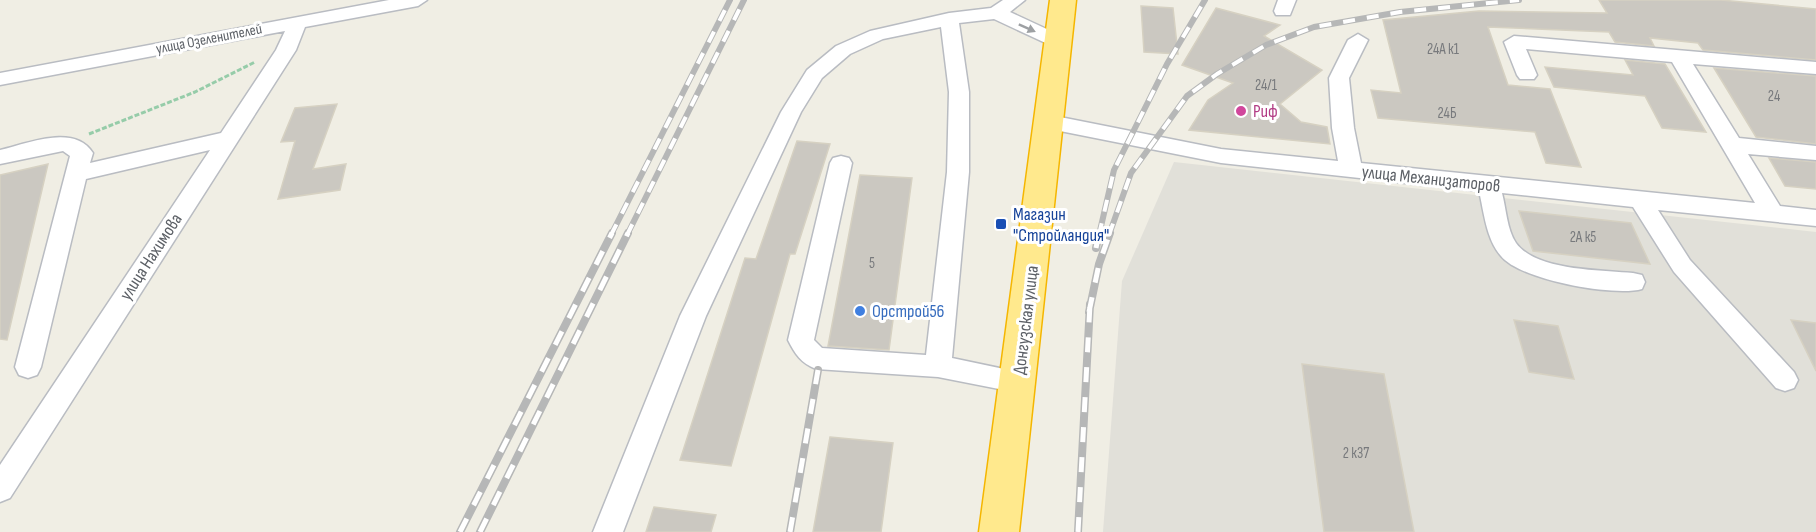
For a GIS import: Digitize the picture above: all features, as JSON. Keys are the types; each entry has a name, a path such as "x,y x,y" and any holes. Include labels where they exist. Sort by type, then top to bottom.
{"highway":[{"name":"Донгузская улица","path":"999,532 1019,382 1063,0"}],"street":[{"name":"улица Озеленителей","path":"0,79 418,0"},
{"path":"608,532 693,316 786,123 814,74 843,50 877,35 949,19 996,13 1017,0"},
{"path":"996,13 1059,42"},
{"path":"938,366 958,172 959,92 949,19"},
{"name":"улица Нахимова","path":"0,489 286,50 298,22"},
{"path":"1351,170 1343,128 1339,78 1358,40"},
{"path":"1527,75 1515,42 1816,68"},
{"path":"1679,57 1773,214"},
{"name":"улица Механизаторов","path":"1050,122 1221,156 1489,186 1816,218"},
{"path":"77,174 229,138"},
{"path":"0,157 66,143 82,153 28,367"},
{"path":"1731,145 1816,153"},
{"path":"841,163 801,340 805,349 816,358 938,366 1019,382"},
{"path":"1489,186 1507,248 1518,260 1534,268 1633,282"},
{"path":"1640,200 1682,266 1785,380"}],"path":[{"path":"66,143 195,92 264,58 286,50"}],"shaded area":[{"path":"1174,162 1816,232 1816,532 1103,532 1122,281"}],"building":[{"path":"1599,0 1721,0 1816,9 1816,60 1703,50 1698,43 1650,38 1654,46 1615,42 1609,32 1488,27 1508,85 1550,89 1581,167 1546,163 1535,132 1378,118 1371,90 1401,93 1383,20 1479,11 1607,13"},
{"path":"1141,6 1173,8 1178,54 1144,52"},
{"path":"1216,8 1280,25 1264,36 1322,70 1280,104 1301,122 1327,127 1330,144 1189,130 1208,100 1233,83 1182,65"},
{"path":"1625,60 1665,64 1706,132 1662,128 1645,96 1554,87 1545,67 1633,75"},
{"path":"1714,68 1816,76 1816,144 1756,137"},
{"path":"337,104 313,169 346,164 340,190 278,199 295,141 281,142 295,108"},
{"path":"797,141 830,144 795,254 790,254 731,466 680,460 745,258 756,259"},
{"path":"1769,158 1816,162 1816,189 1785,186"},
{"path":"48,164 7,340 0,339 0,175"},
{"path":"860,175 912,178 889,350 828,346"},
{"path":"1519,211 1631,223 1650,264 1533,251"},
{"path":"1514,320 1558,326 1574,379 1529,372"},
{"path":"1791,320 1816,323 1816,371"},
{"path":"1302,364 1384,374 1414,532 1324,532"},
{"path":"830,437 893,443 881,532 813,532"},
{"path":"654,507 716,515 711,532 646,532"}],"railway":[{"path":"611,235 730,0"},
{"path":"627,235 744,0"},
{"path":"1099,235 1114,170 1167,64 1205,0"},
{"path":"1109,235 1131,173 1187,96 1217,74 1266,45 1314,27 1400,12 1519,0"},
{"path":"460,532 612,233"},
{"path":"480,532 628,233"},
{"path":"1096,248 1099,233"},
{"path":"1090,308 1099,264 1110,233"},
{"path":"1090,304 1090,308"},
{"path":"1078,532 1090,308"},
{"path":"790,532 818,370"}],"place":[{"name":"Риф","path":"1241,111"},
{"name":"Магазин \"Стройландия\"","path":"1001,224"},
{"name":"Орстрой56","path":"860,311"}]}
